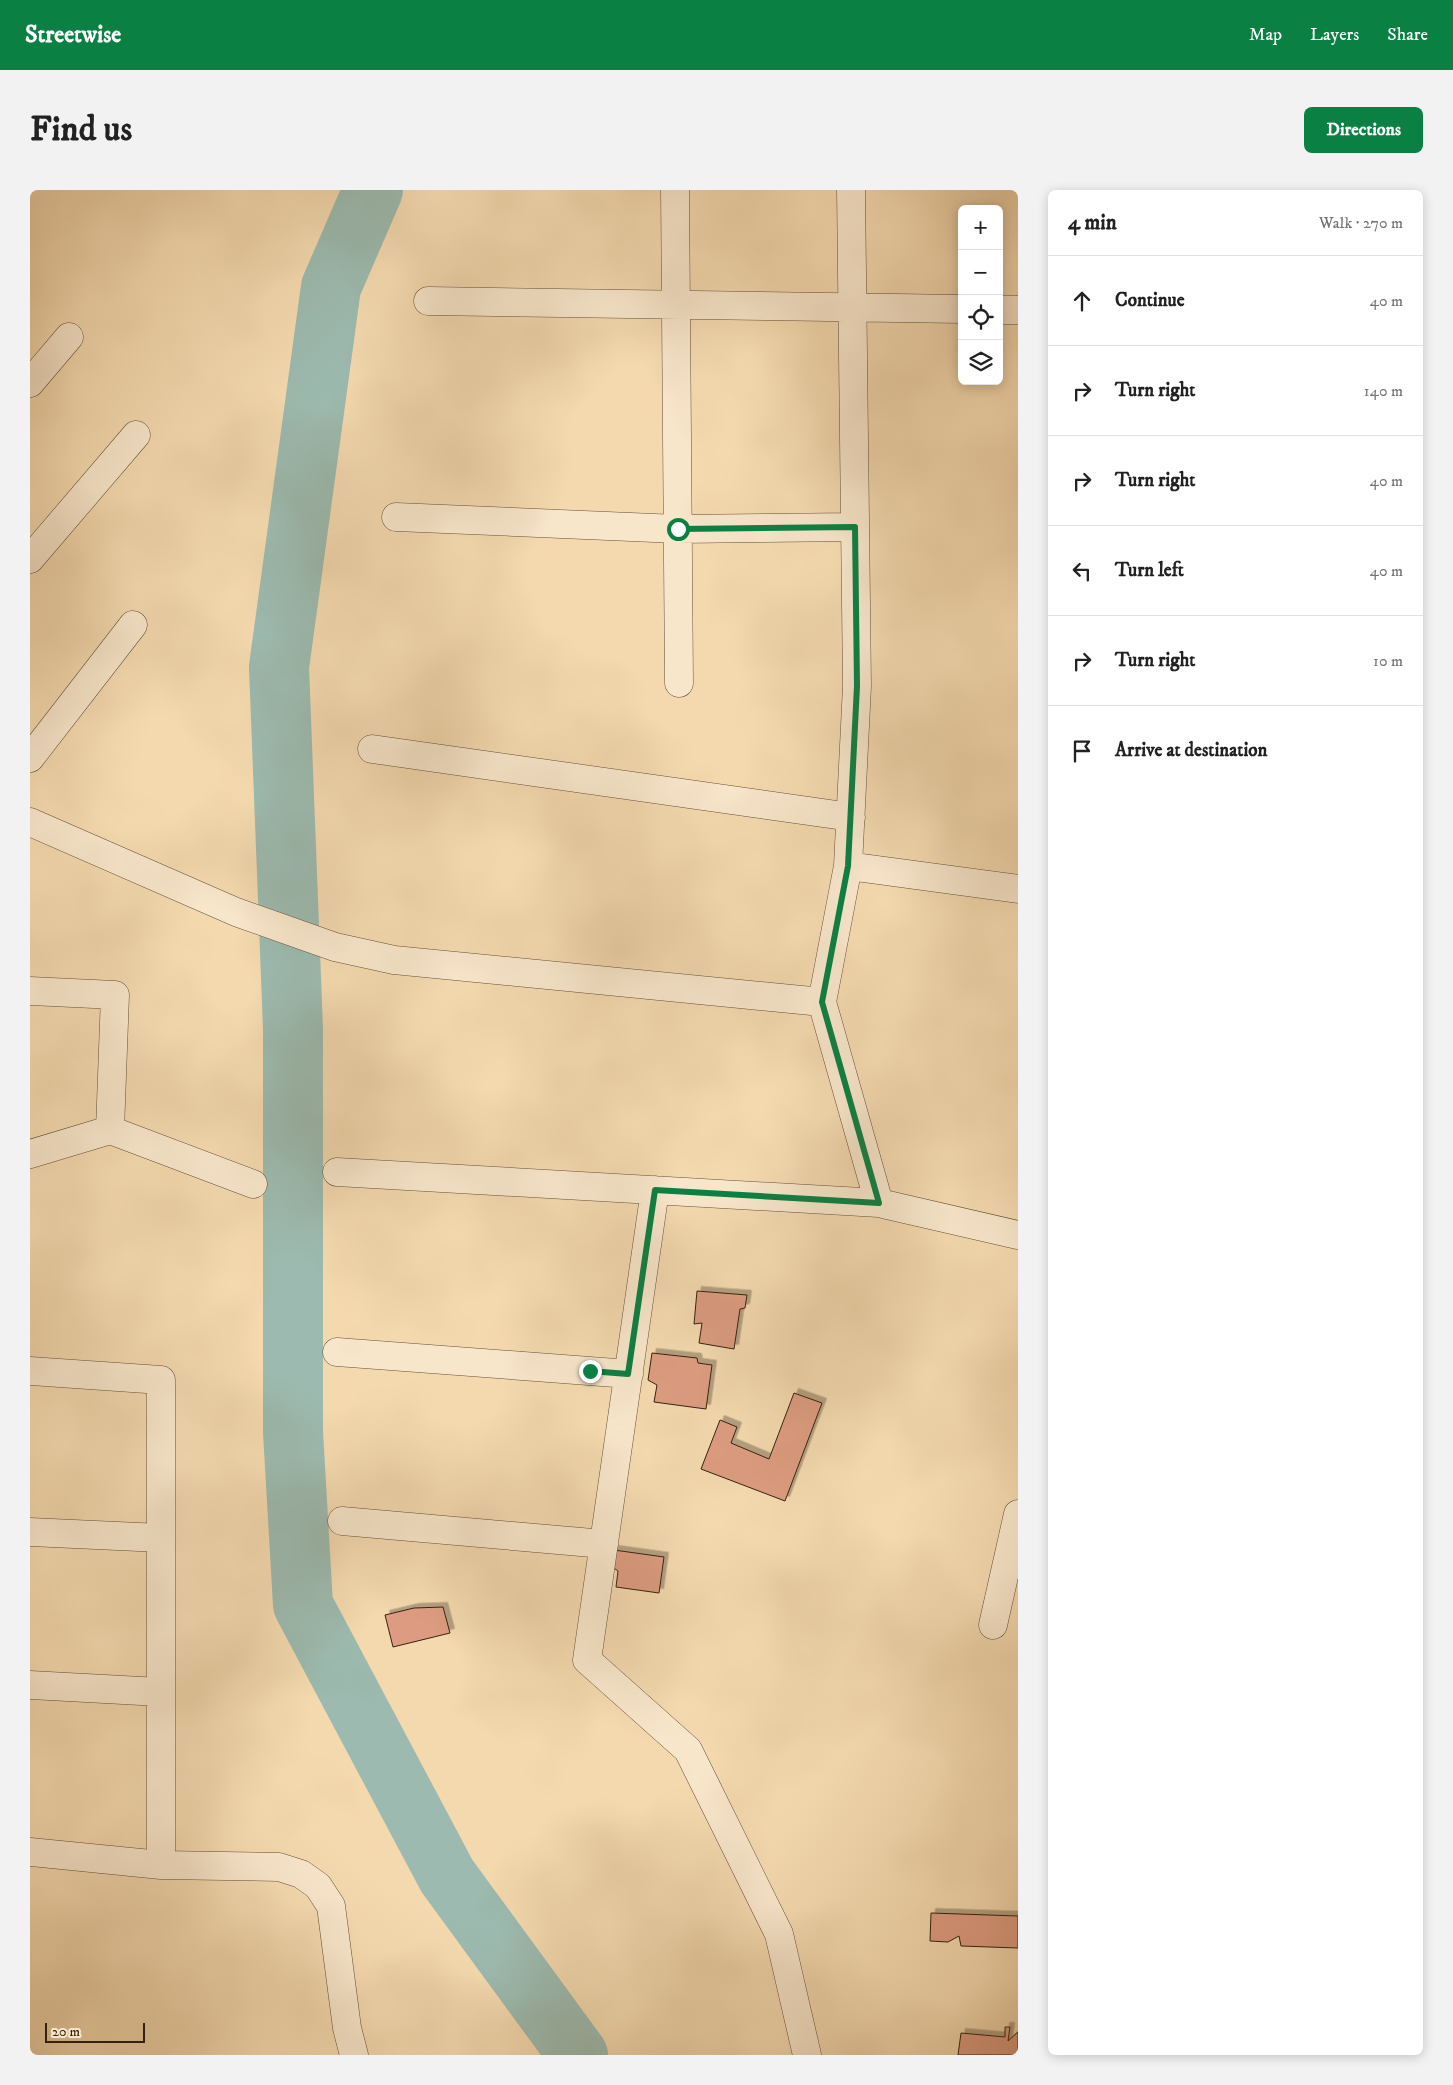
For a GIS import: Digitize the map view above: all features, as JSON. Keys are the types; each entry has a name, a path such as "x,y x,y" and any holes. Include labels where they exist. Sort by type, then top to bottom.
{"street":[{"path":"675,190 679,683"},
{"path":"851,190 857,686 848,866 822,1002 879,1203"},
{"path":"428,301 676,303 958,309"},
{"path":"1003,310 1018,310"},
{"path":"30,383 69,337"},
{"path":"30,560 136,435"},
{"path":"396,517 678,529 855,527"},
{"path":"30,758 133,624"},
{"path":"372,749 851,817"},
{"path":"30,822 236,912 335,947 394,960 822,1002"},
{"path":"848,866 1018,889"},
{"path":"30,991 115,995 110,1130"},
{"path":"30,1154 110,1130 253,1184"},
{"path":"337,1172 879,1203 1018,1235"},
{"path":"655,1190 587,1660 688,1750 779,1934 807,2055"},
{"path":"337,1352 628,1374"},
{"path":"30,1371 161,1380 161,1865"},
{"path":"993,1625 1018,1514"},
{"path":"342,1522 604,1544"},
{"path":"30,1532 161,1538"},
{"path":"30,1685 160,1692"},
{"path":"30,1852 161,1865 279,1867 301,1874 318,1886 331,1906 347,2028 354,2055"}],"building":[{"path":"697,1291 747,1295 745,1308 740,1309 734,1349 699,1343 702,1323 694,1324"},
{"path":"652,1353 697,1358 698,1363 712,1365 706,1409 654,1402 657,1385 648,1380"},
{"path":"794,1393 822,1403 785,1501 701,1469 720,1420 737,1427 731,1443 769,1459"},
{"path":"614,1550 664,1557 659,1593 616,1587 618,1571 611,1566"},
{"path":"443,1607 450,1633 393,1647 385,1615 414,1608"},
{"path":"931,1913 1018,1916 1018,1948 961,1946 959,1936 948,1942 930,1941"},
{"path":"1005,2027 1010,2027 1008,2041 1018,2032 1018,2055 958,2055 961,2033 1005,2037"}],"waterway":[{"path":"373,190 331,287 279,667 293,1029 293,1432 303,1605 447,1876 578,2055"}],"route":[{"path":"590,1371 628,1374 655,1190 879,1203 822,1002 848,866 857,686 855,527 678,529"}]}
